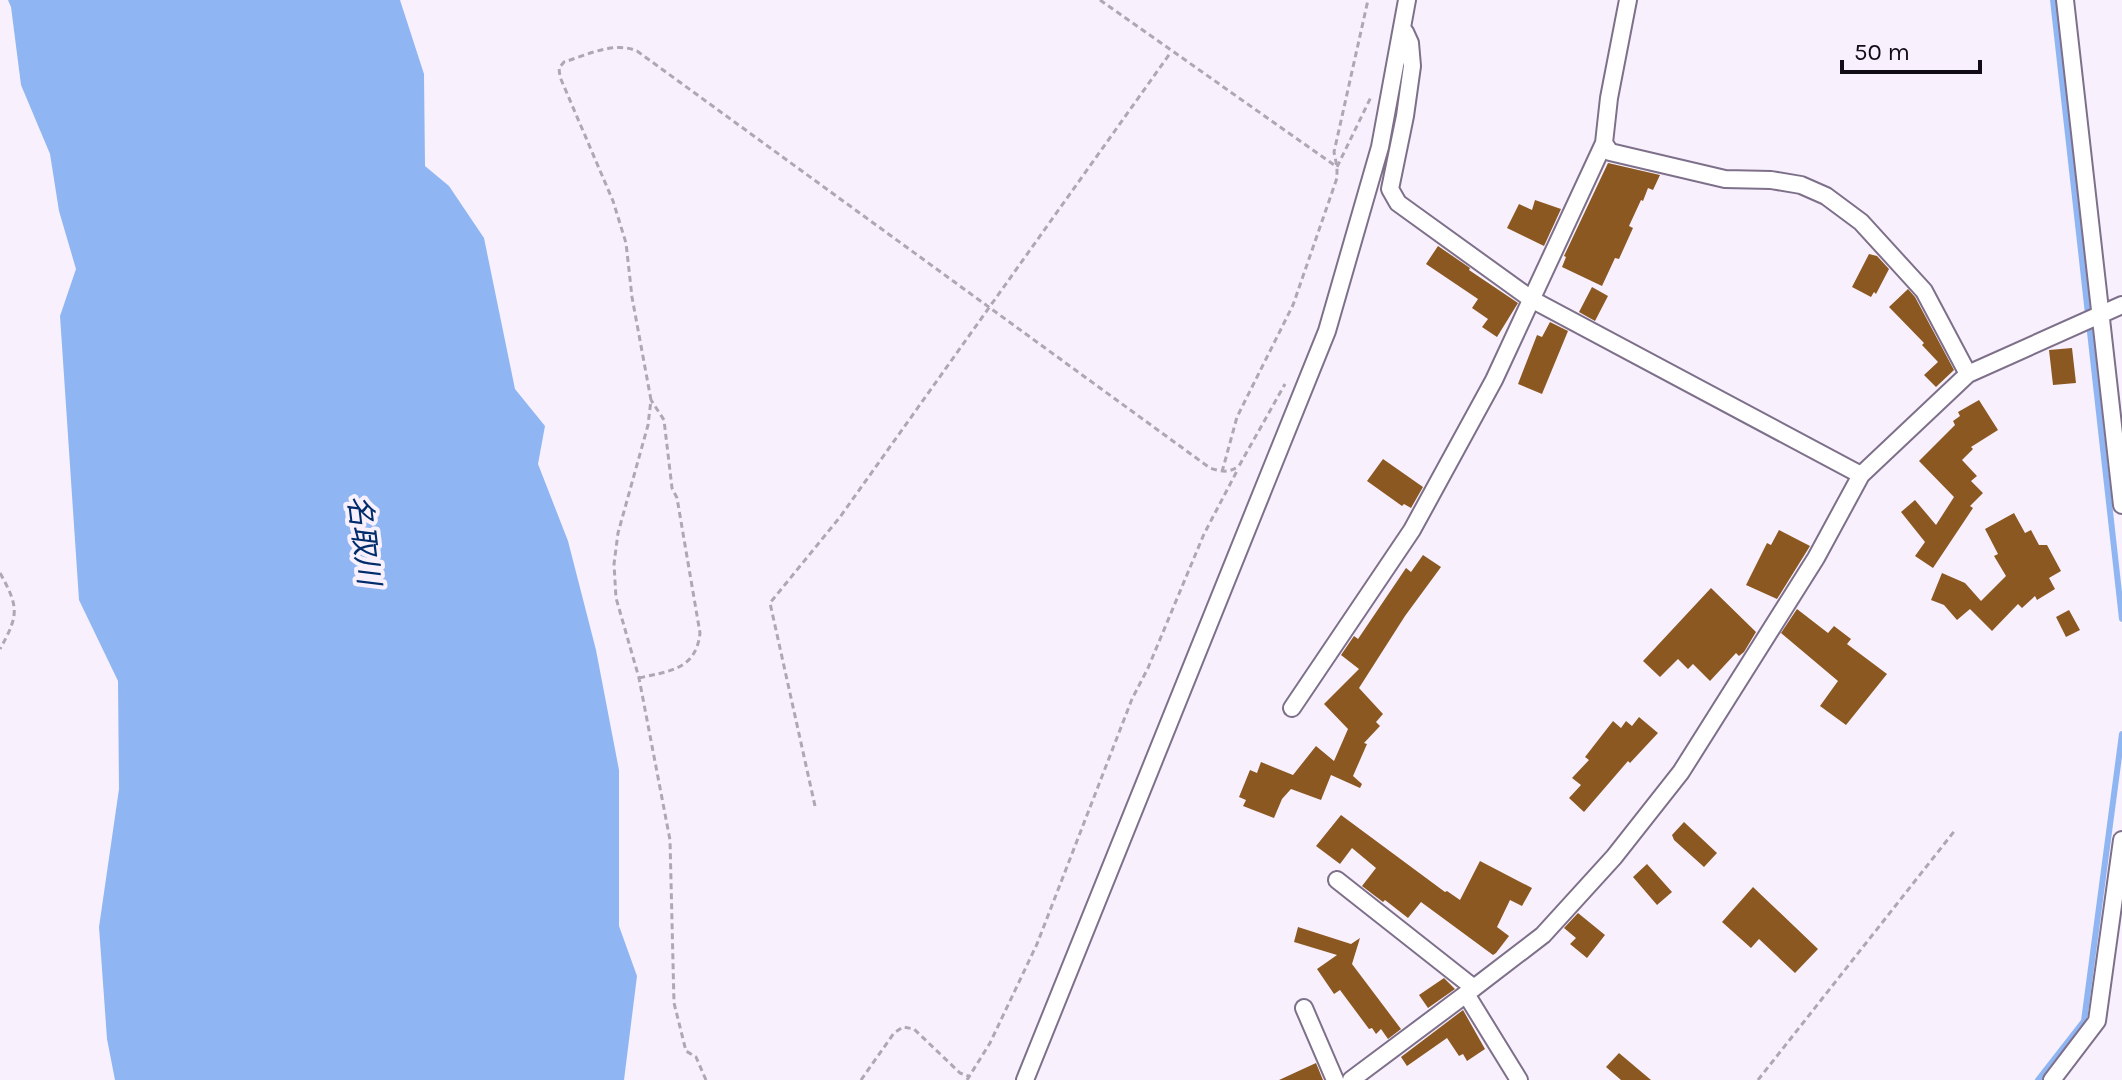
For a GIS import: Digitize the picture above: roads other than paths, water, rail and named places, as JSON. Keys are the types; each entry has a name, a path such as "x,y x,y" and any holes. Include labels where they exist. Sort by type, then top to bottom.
{"street":[{"path":"1025,1080 1327,331 1380,147 1407,0"},
{"path":"1292,708 1412,530 1494,380 1604,143 1609,98 1628,0"},
{"path":"2065,0 2091,319 2122,505"},
{"path":"1403,29 1410,43 1412,66 1390,189 1398,203 1531,299 1861,475"},
{"path":"1604,143 1610,152 1725,179 1771,180 1801,185 1826,196 1861,222 1924,291 1968,374"},
{"path":"1351,1080 1543,935 1614,857 1681,772 1816,558 1861,475 1968,374 2122,305"},
{"path":"2052,1080 2097,1021 2122,840"},
{"path":"1337,880 1470,991 1519,1080"},
{"path":"1304,1008 1335,1080"}],"water":[{"name":"名取川","path":"8,0 400,0 424,74 425,166 449,186 484,238 515,389 545,426 538,464 568,541 596,650 619,770 619,926 637,976 624,1080 115,1080 107,1039 99,927 119,789 118,681 79,600 60,316 76,269 59,211 50,154 21,85"}],"waterway":[{"path":"2053,0 2122,619"},
{"path":"2038,1080 2084,1021 2122,734"}]}
